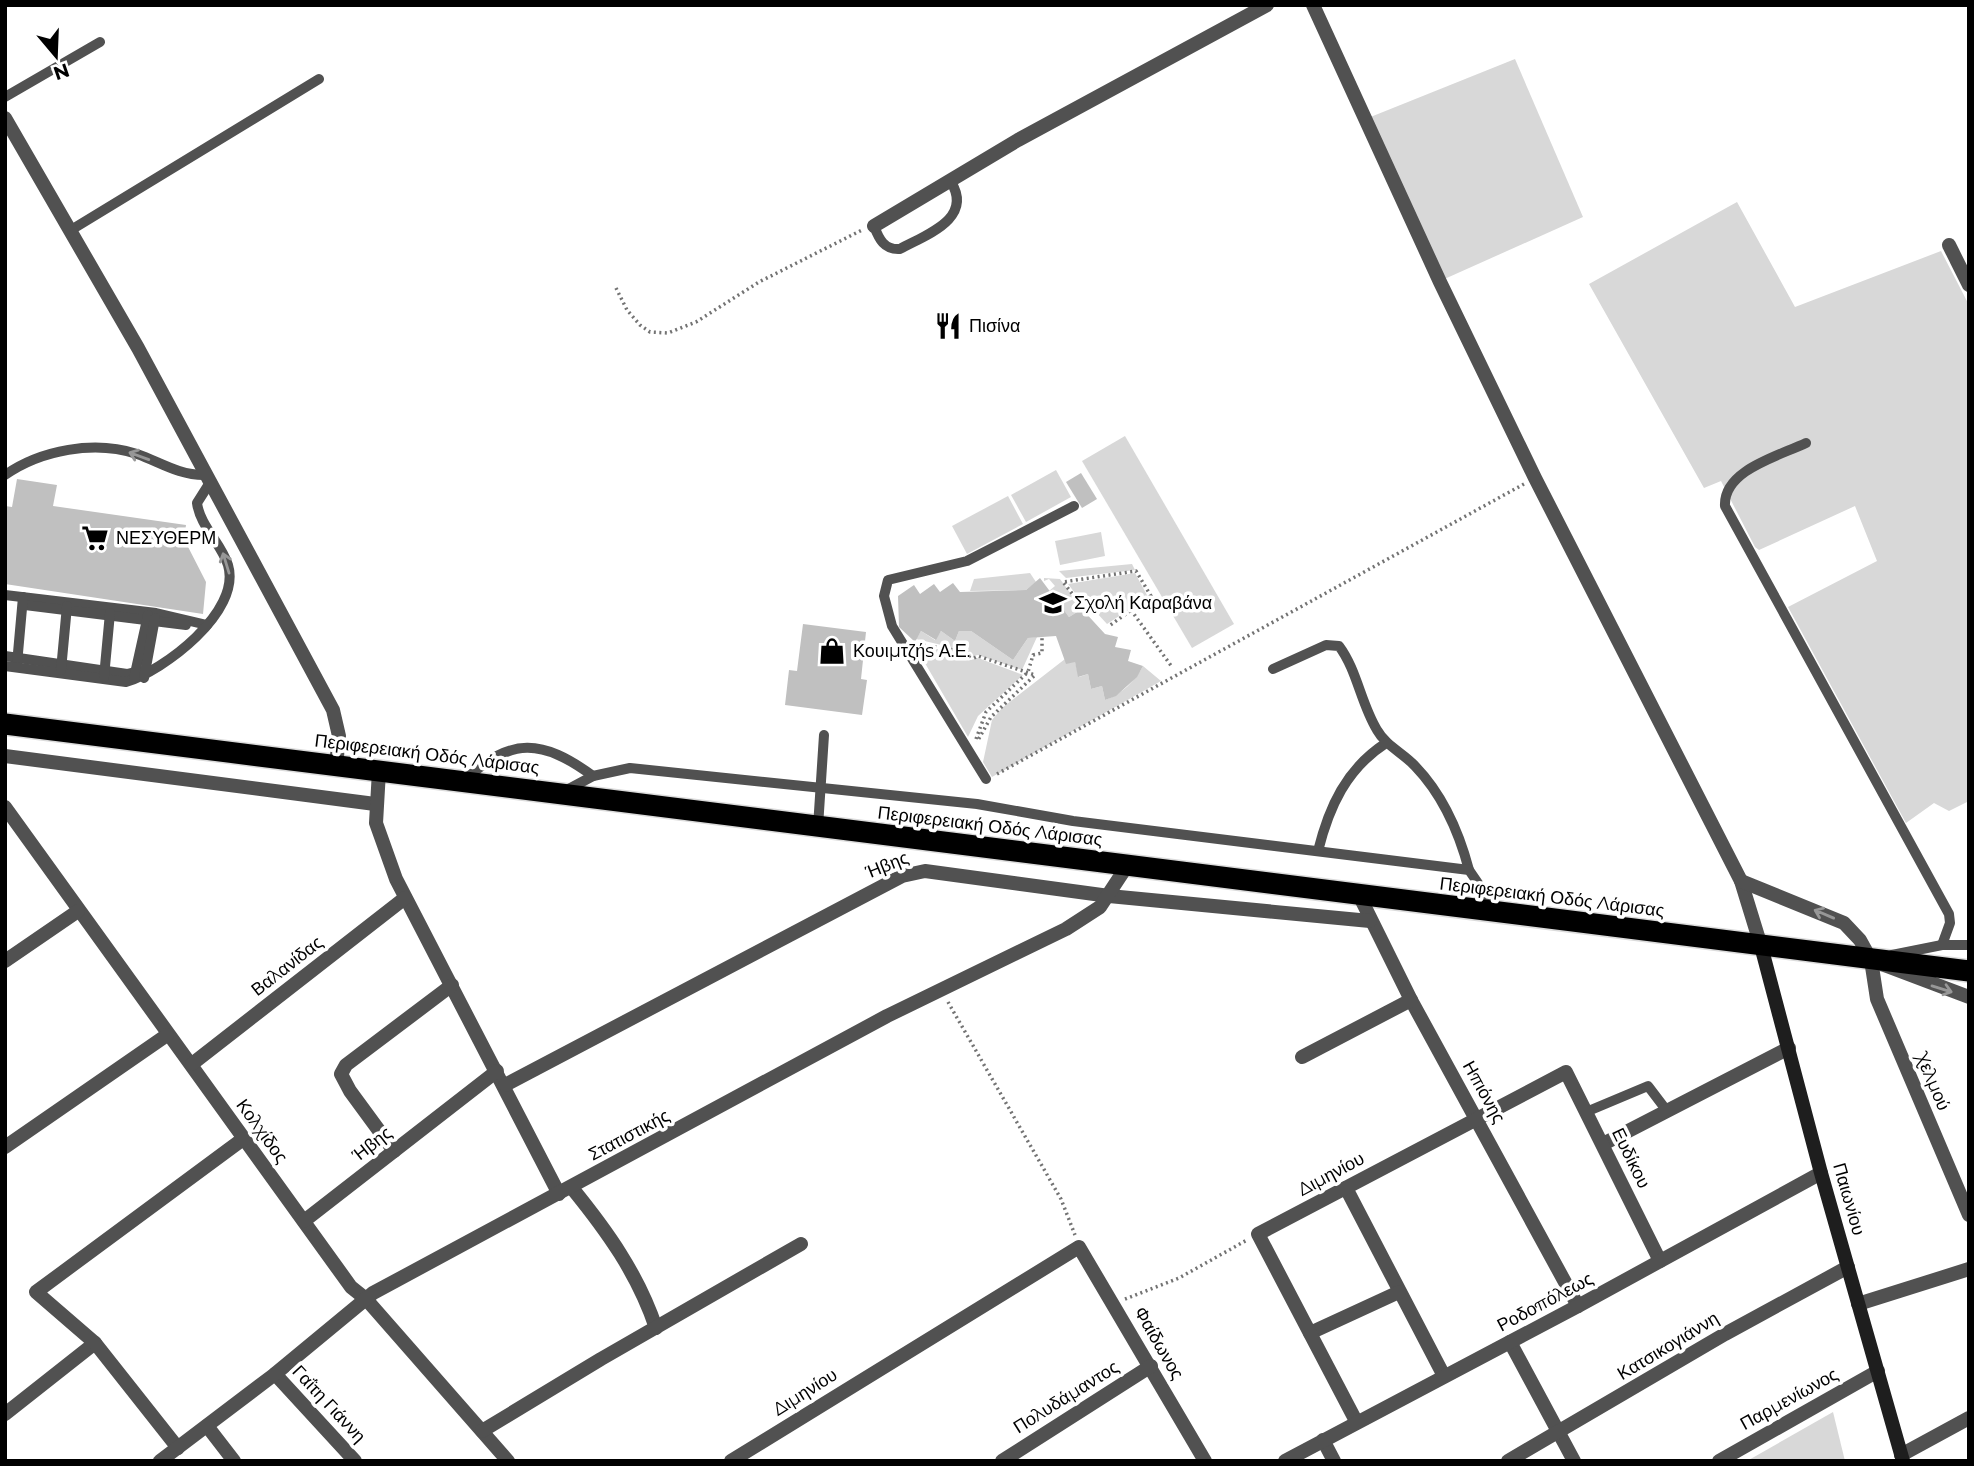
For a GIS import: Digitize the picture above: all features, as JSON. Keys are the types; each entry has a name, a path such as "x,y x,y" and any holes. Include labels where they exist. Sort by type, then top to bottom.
{"highway":[{"name":"Περιφερειακή Οδός Λάρισας","path":"5,724 1969,971"}],"street":[{"path":"874,226 1018,140 1267,5"},
{"path":"1313,5 1440,282 1535,478 1741,881 1761,946"},
{"path":"5,118 71,230 333,710 339,736 336,766"},
{"path":"1949,245 1969,285"},
{"path":"5,756 375,804"},
{"path":"379,771 375,804 380,841 405,898 497,1071 566,1191 629,1266 647,1300 656,1328"},
{"name":"Κολχίδος","path":"5,807 351,1287 366,1298 508,1461"},
{"name":"Στατιστικής","path":"160,1461 275,1374 366,1298 896,1012 1066,929 1087,917 1108,896 1127,866"},
{"name":"Ήβης","path":"505,1085 902,876 925,871 1108,896 1370,921"},
{"path":"1741,881 1844,923 1860,940 1871,960 1969,997"},
{"name":"Ηπιόνης","path":"1359,895 1411,1000 1578,1306"},
{"name":"Βαλανίδας","path":"192,1064 405,898"},
{"path":"5,961 78,911"},
{"name":"Παιωνίου","path":"1761,946 1821,1173 1902,1458"},
{"name":"Χελμού","path":"1871,960 1877,999 1969,1215"},
{"path":"394,1151 349,1091 341,1074 346,1065 452,985"},
{"path":"1302,1057 1411,1000"},
{"path":"5,1147 167,1035"},
{"path":"1603,1144 1788,1048"},
{"name":"Ήβης","path":"304,1221 497,1071"},
{"name":"Διμηνίου","path":"1258,1234 1566,1072"},
{"name":"Ευδίκου","path":"1566,1072 1660,1261"},
{"path":"178,1448 95,1343 36,1292 243,1139"},
{"name":"Ροδοπόλεως","path":"1285,1461 1356,1421 1578,1306 1821,1173"},
{"path":"1346,1188 1444,1376"},
{"path":"1258,1234 1356,1421"},
{"path":"482,1431 801,1244"},
{"name":"Φαίδωνος","path":"1079,1247 1205,1461"},
{"name":"Διμηνίου","path":"731,1461 1079,1247"},
{"name":"Κατσικογιάννη","path":"1508,1461 1557,1430 1849,1267"},
{"path":"1858,1304 1969,1269"},
{"path":"1310,1332 1399,1292"},
{"path":"1510,1342 1574,1461"},
{"path":"5,1414 95,1343"},
{"name":"Πολυδάμαντος","path":"1002,1461 1151,1366"},
{"name":"Παρμενίωνος","path":"1719,1461 1878,1371"},
{"name":"Γαΐτη Γιάννη","path":"275,1374 355,1461"},
{"path":"1902,1458 1969,1418"},
{"path":"207,1426 234,1461"},
{"path":"1323,1440 1334,1461"}],"lane":[{"path":"5,97 100,42"},
{"path":"71,230 319,79"},
{"path":"874,226 883,244 890,249 900,249 950,221 958,203 951,182"},
{"path":"1806,443 1742,474 1730,484 1725,494 1725,506 1949,914 1950,923 1942,945"},
{"path":"5,475 35,459 85,448 138,454 179,472 207,480 197,503 198,513 219,544 230,580 223,602 197,638 140,675 104,675 13,663 5,656"},
{"path":"986,779 892,626 884,596 888,580 967,561 1074,506"},
{"path":"5,595 22,601 207,625"},
{"path":"5,603 22,601"},
{"path":"13,663 22,601"},
{"path":"61,669 67,607"},
{"path":"104,675 110,612"},
{"path":"140,675 151,617"},
{"path":"1273,669 1326,645 1339,646 1371,719 1386,743 1408,758 1441,798 1453,823 1469,870 1498,913"},
{"path":"818,827 824,735"},
{"path":"1318,851 1325,822 1339,791 1368,755 1386,743"},
{"path":"464,782 486,760 521,747 556,752 593,776"},
{"path":"559,794 593,776 630,768 977,804 1073,821 1469,870"},
{"path":"1871,960 1942,945 1969,945"},
{"path":"1586,1112 1648,1086 1667,1111"}],"path":[{"path":"615,288 627,310 640,325 650,332 668,333 696,322 759,282 850,233 874,226"},
{"path":"986,779 1535,478"},
{"path":"1089,615 1063,582 1136,571 1151,596 1109,626"},
{"path":"1131,610 1172,667"},
{"path":"973,761 979,725 986,712 1028,672 1033,655 1042,653 1042,637"},
{"path":"902,642 967,652 972,659 978,656 1028,672"},
{"path":"941,990 1061,1199 1079,1247"},
{"path":"1112,1301 1139,1295 1179,1278 1258,1234"}],"shaded area":[{"path":"1515,59 1583,217 1440,281 1363,120"},
{"path":"1737,202 1795,307 1941,251 1969,305 1969,801 1949,811 1934,803 1906,823 1788,607 1877,561 1855,506 1759,550 1755,547 1721,481 1704,488 1589,284"},
{"path":"1125,436 1234,624 1192,648 1082,461"},
{"path":"1056,470 1071,497 1026,522 1011,495"},
{"path":"1008,496 1023,524 967,554 952,526"},
{"path":"1101,532 1105,556 1060,565 1055,541"},
{"path":"1132,564 1135,570 1066,578 1059,571"},
{"path":"1030,573 1036,582 1026,590 970,591 974,579"},
{"path":"1135,573 1148,597 1107,624 1096,612 1091,614 1068,584"},
{"path":"1044,578 1060,579 1082,609 1069,617 1049,591 1055,586 1049,579 1044,581"},
{"path":"921,631 935,640 941,631 955,641 959,631 971,631 1013,660 1028,638 1037,637 1022,670 978,655 970,657 967,651 916,639"},
{"path":"915,646 966,653 971,660 978,658 1023,675 978,716 968,737"},
{"path":"1065,659 1075,662 1079,677 1088,674 1091,689 1102,686 1105,700 1127,686 1143,666 1161,681 992,777 983,762 992,720 1002,708"},
{"path":"1833,1412 1845,1461 1747,1461"}],"building":[{"path":"1081,473 1097,499 1082,508 1066,482"},
{"path":"17,479 57,485 53,506 186,525 184,539 206,582 203,614 5,584 5,506 12,507"},
{"path":"1040,578 1069,617 1082,609 1105,634 1118,637 1115,647 1131,650 1128,661 1143,666 1137,677 1116,696 1105,700 1102,686 1091,689 1088,674 1078,677 1075,662 1066,664 1056,636 1028,638 1013,660 971,631 959,631 955,641 941,631 936,640 921,631 915,642 899,627 898,596 914,585 920,594 934,584 940,592 953,583 960,592 1026,590"},
{"name":"Κουιμτζήs Α.Ε.","path":"803,624 866,632 861,679 867,680 862,715 785,705 789,670 797,671"}],"place":[{"name":"Πισίνα","path":"948,326"},
{"name":"ΝΕΣΥΘΕΡΜ","path":"95,538"},
{"name":"Σχολή Καραβάνα","path":"1053,603"},
{"name":"Κουιμτζήs Α.Ε.","path":"832,651"}]}
